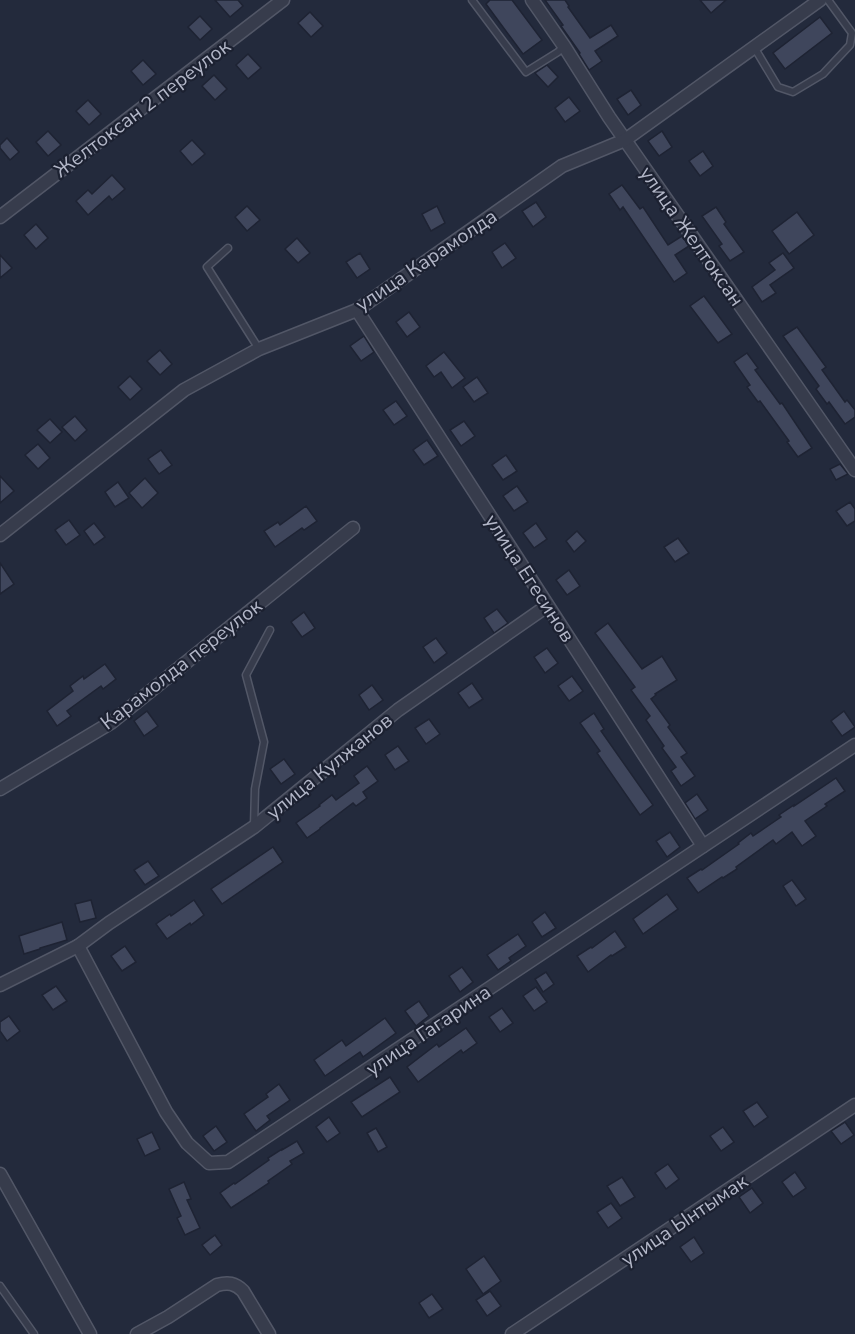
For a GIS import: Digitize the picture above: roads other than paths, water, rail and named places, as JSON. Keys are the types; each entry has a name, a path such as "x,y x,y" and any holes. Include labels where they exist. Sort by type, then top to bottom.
{"street":[{"name":"Желтоксан 2 переулок","path":"0,217 283,0"},
{"name":"улица Желтоксан","path":"532,0 624,140 855,471"},
{"name":"улица Карамолда","path":"0,535 184,390 259,349 357,310 562,166 624,140 820,0"},
{"name":"улица Егесинов","path":"357,310 704,846"},
{"name":"Карамолда переулок","path":"0,789 112,722 353,528"},
{"name":"улица Кулжанов","path":"0,985 78,946 254,827 398,710 547,606"},
{"name":"улица Гагарина","path":"78,946 166,1112 188,1143 209,1163 228,1162 855,745"},
{"name":"улица Ынтымак","path":"512,1334 855,1105"},
{"path":"0,1174 90,1334"},
{"path":"137,1334 217,1285 225,1283 238,1286 269,1334"}],"lane":[{"path":"474,0 526,72 564,46"},
{"path":"754,47 778,87 793,92 823,74 850,45 852,33 828,0"},
{"path":"228,248 207,267 259,349"},
{"path":"254,827 255,789 264,742 246,675 270,630"},
{"path":"0,1286 34,1334"}]}
